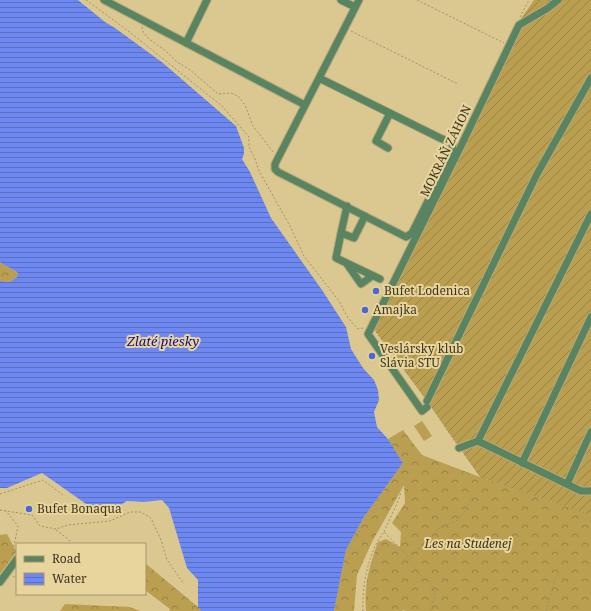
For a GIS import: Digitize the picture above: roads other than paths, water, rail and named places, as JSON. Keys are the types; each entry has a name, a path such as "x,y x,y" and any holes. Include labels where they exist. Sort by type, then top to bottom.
{"street":[{"path":"104,0 305,105"},
{"path":"186,43 207,0"},
{"path":"341,0 355,7"},
{"path":"319,78 452,143 452,151 412,233 406,237 278,172 275,169 275,164 355,7 359,0"},
{"name":"MOKRÁŇ ZÁHON","path":"558,0 548,8 519,25 462,144 370,326 368,334 422,411 427,404 538,174 591,78"},
{"path":"388,148 376,141 390,113"},
{"path":"347,206 336,258 380,279"},
{"path":"459,448 478,441 591,214"},
{"path":"341,233 354,238 365,216"},
{"path":"347,264 361,284 372,276"},
{"path":"522,463 591,317"},
{"path":"568,484 591,432"},
{"path":"478,441 581,491 591,491"},
{"path":"0,582 16,559"}],"water":[{"name":"Zlaté piesky","path":"0,0 78,0 105,22 163,63 236,126 244,148 242,159 250,172 271,218 322,290 346,327 351,349 363,368 374,380 378,390 379,400 374,412 377,427 388,439 403,463 364,517 346,550 334,611 201,611 198,607 198,580 187,568 169,508 162,500 144,502 127,501 112,510 89,506 42,473 7,488 0,488 0,281 10,282 17,277 18,273 0,262"}],"place":[{"name":"Bufet Lodenica","path":"376,291"},
{"name":"Amajka","path":"365,310"},
{"name":"Veslársky klub Slávia STU","path":"372,356"},
{"name":"Bufet Bonaqua","path":"29,509"}],"park label":[{"name":"Les na Studenej","path":"468,544"}]}
